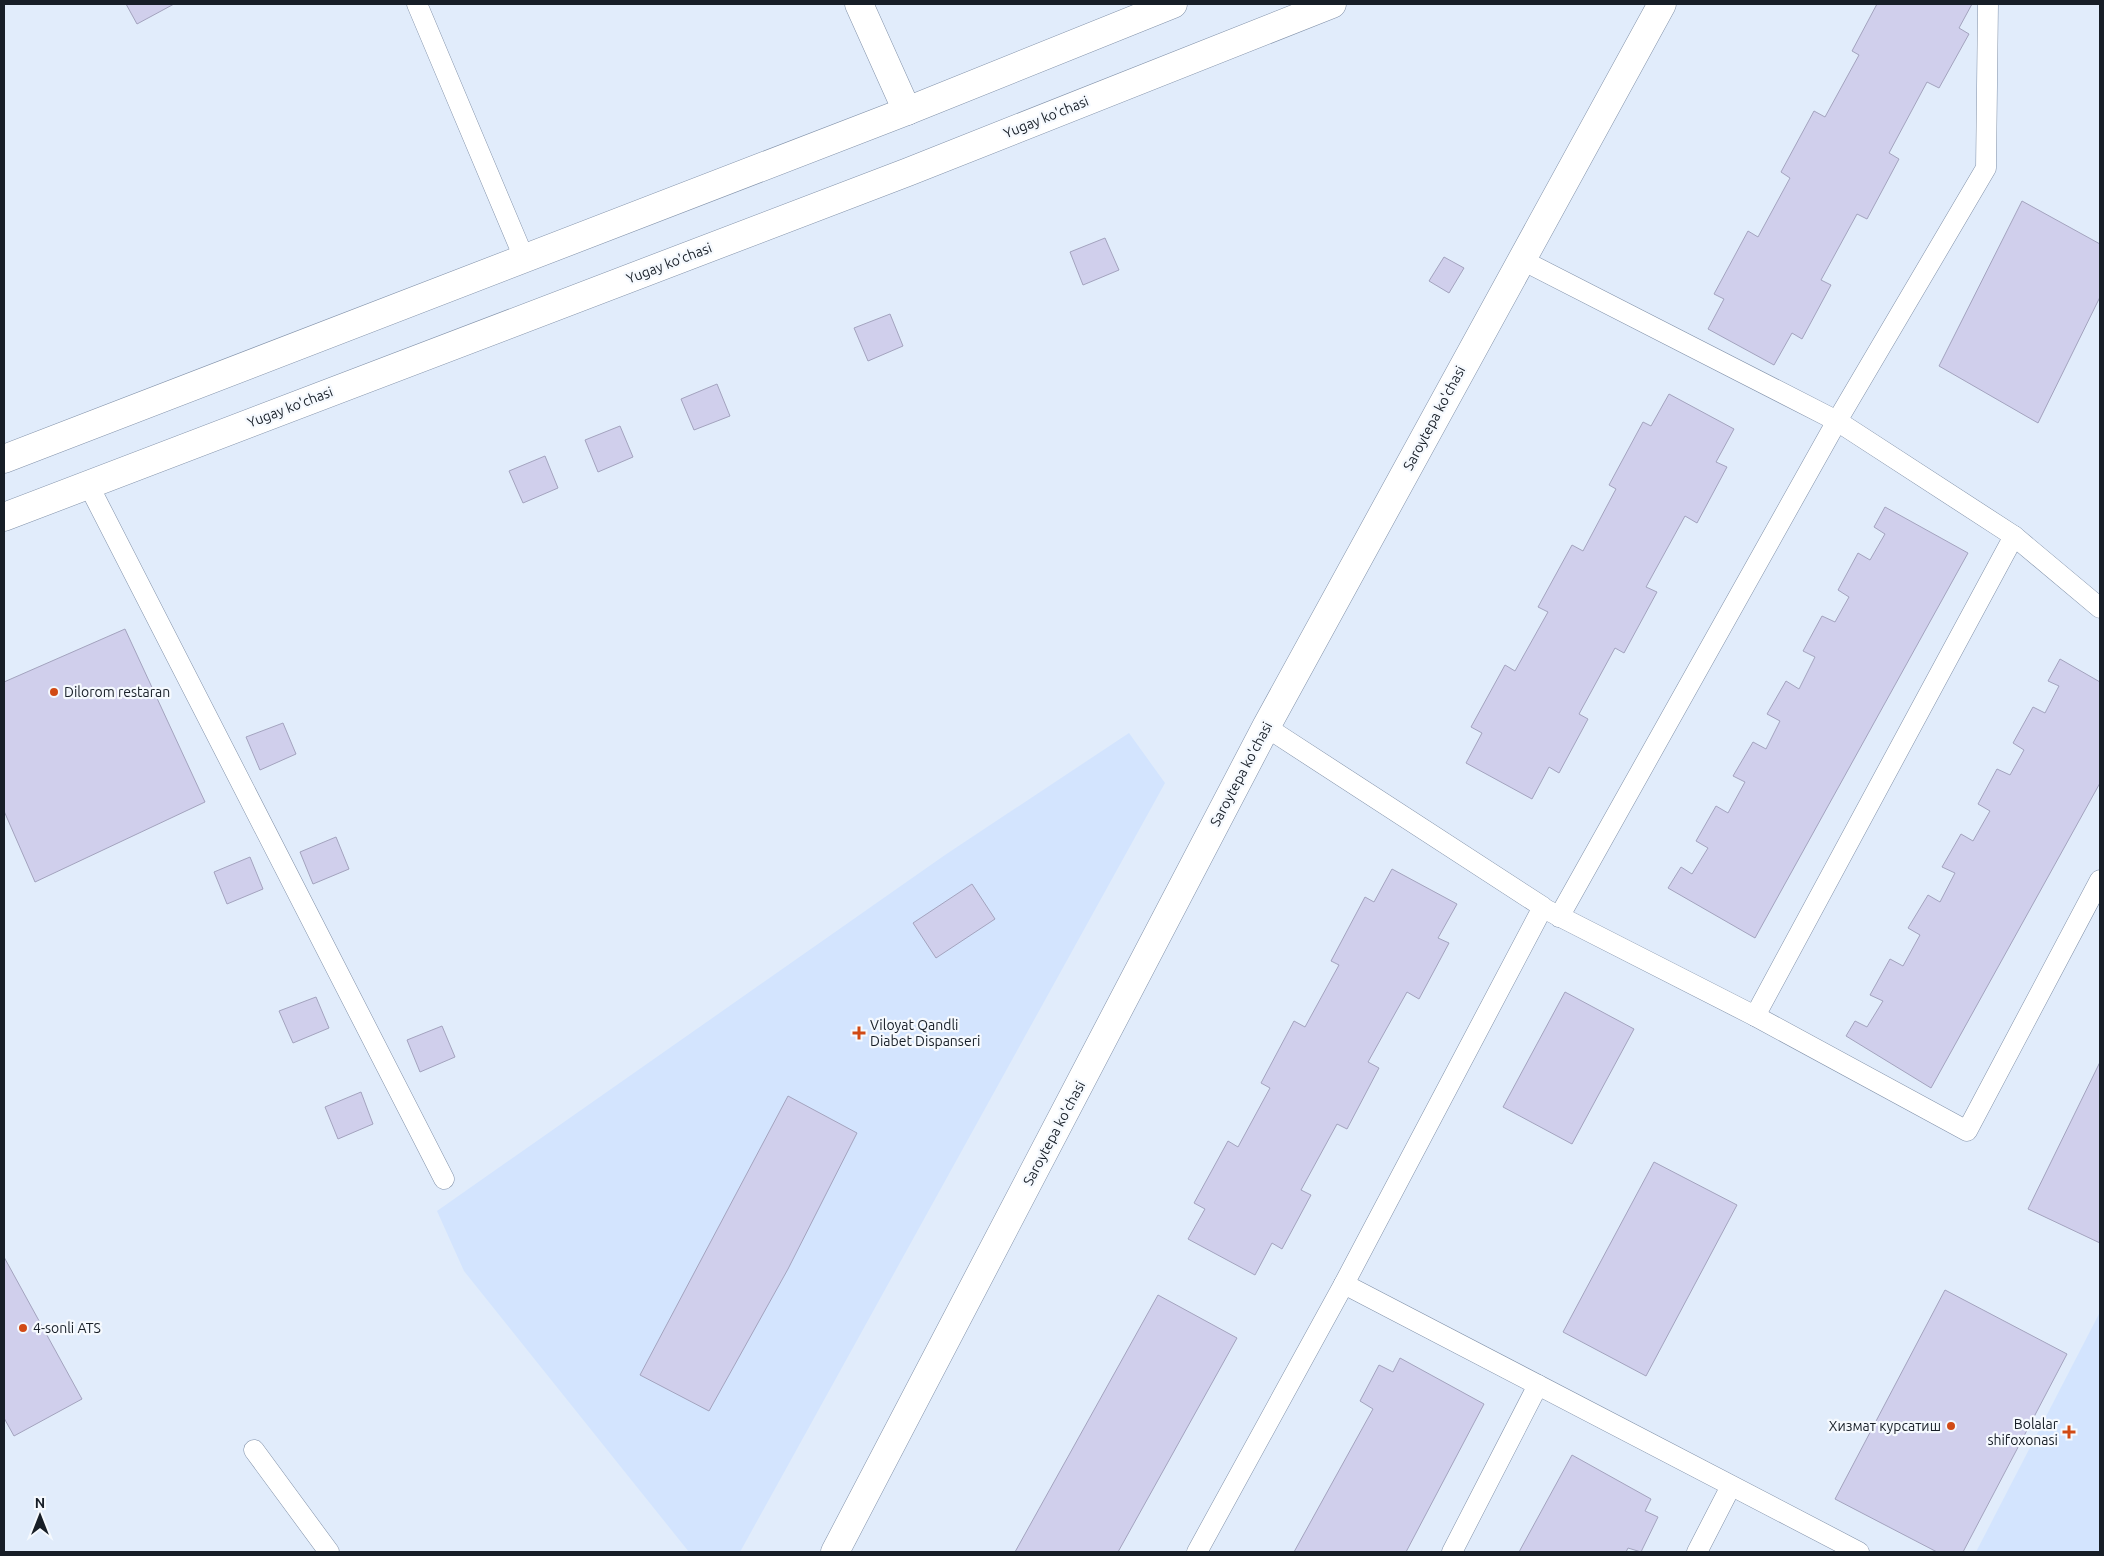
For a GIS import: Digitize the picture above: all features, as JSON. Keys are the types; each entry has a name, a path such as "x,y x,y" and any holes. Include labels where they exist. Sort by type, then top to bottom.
{"main road":[{"path":"859,4 908,111"},
{"path":"4,459 908,111 1173,4"},
{"name":"Yugay ko'chasi","path":"4,517 899,175 1332,4"},
{"name":"Saroytepa ko'chasi","path":"835,1552 1266,727 1520,259 1662,4"}],"lane":[{"path":"417,4 524,258"},
{"path":"1197,1552 1551,912 1986,168 1988,4"},
{"path":"1520,259 1837,421 2014,536 2100,608"},
{"path":"88,484 444,1179"},
{"path":"1755,1016 2014,536"},
{"path":"1266,727 1551,912 1755,1016 1966,1131 2100,880"},
{"path":"1344,1284 1859,1552"},
{"path":"1452,1552 1538,1385"},
{"path":"254,1450 329,1552"},
{"path":"1697,1552 1731,1486"}],"shaded area":[{"name":"Viloyat Qandli Diabet Dispanseri","path":"1129,733 1165,783 740,1552 689,1552 464,1271 437,1211 945,855"},
{"name":"Bolalar shifoxonasi","path":"2100,1312 2100,1552 1976,1552"}],"building":[{"path":"126,4 174,4 137,24"},
{"path":"1877,4 1972,4 1959,28 1969,34 1939,88 1927,82 1889,153 1899,159 1867,219 1857,214 1821,280 1831,285 1802,339 1792,333 1774,365 1708,329 1724,299 1714,294 1748,231 1758,237 1790,178 1781,172 1814,111 1825,117 1859,55 1852,51"},
{"path":"2022,201 2100,244 2100,297 2038,423 1939,366"},
{"path":"1105,238 1119,270 1083,285 1070,252"},
{"path":"1444,257 1464,268 1449,293 1429,281"},
{"path":"890,314 903,346 868,361 854,328"},
{"path":"717,384 730,416 694,430 681,399"},
{"path":"1669,394 1734,429 1716,462 1727,467 1697,523 1685,516 1646,587 1657,592 1624,653 1615,648 1579,714 1588,719 1559,773 1549,767 1532,799 1466,763 1482,733 1471,727 1505,665 1515,671 1548,612 1538,607 1572,545 1583,551 1616,489 1609,485 1643,422 1651,426"},
{"path":"620,426 633,457 598,472 585,440"},
{"path":"545,456 558,488 523,503 509,471"},
{"path":"1885,507 1968,553 1755,938 1668,888 1681,867 1692,874 1708,848 1696,841 1716,806 1728,813 1745,782 1733,776 1753,742 1766,749 1780,721 1767,714 1786,681 1799,689 1815,657 1803,651 1822,616 1835,622 1849,597 1838,590 1858,553 1870,560 1885,534 1874,527"},
{"path":"125,629 205,802 35,882 4,811 4,682"},
{"path":"2060,659 2100,682 2100,783 1931,1088 1846,1036 1855,1021 1867,1027 1883,1001 1870,995 1890,959 1903,966 1920,935 1908,928 1928,895 1940,902 1955,873 1942,867 1961,834 1973,841 1990,811 1978,804 1997,769 2010,775 2024,750 2013,743 2033,707 2045,713 2059,686 2048,681"},
{"path":"283,723 296,754 260,770 246,737"},
{"path":"336,837 349,869 313,884 300,852"},
{"path":"250,857 263,889 227,904 214,872"},
{"path":"1392,869 1457,904 1438,938 1449,943 1419,999 1407,992 1368,1062 1379,1068 1347,1129 1337,1124 1301,1190 1311,1195 1282,1249 1272,1243 1255,1275 1188,1239 1205,1209 1194,1203 1228,1141 1238,1147 1270,1088 1261,1083 1294,1021 1305,1027 1339,965 1331,961 1365,897 1374,902"},
{"path":"972,884 995,919 936,958 913,923"},
{"path":"1565,992 1634,1029 1572,1144 1503,1107"},
{"path":"316,997 329,1028 293,1043 279,1011"},
{"path":"442,1026 455,1057 420,1072 407,1040"},
{"path":"2100,1062 2100,1243 2028,1209"},
{"path":"361,1092 373,1124 338,1139 325,1107"},
{"path":"788,1096 857,1133 788,1269 709,1411 640,1375"},
{"path":"1654,1162 1737,1205 1646,1376 1563,1332"},
{"name":"4-sonli ATS","path":"4,1257 82,1399 14,1436 4,1418"},
{"name":"Хизмат курсатиш","path":"1945,1290 2067,1354 1963,1552 1937,1552 1835,1499"},
{"path":"1158,1295 1237,1338 1118,1552 1015,1552"},
{"path":"1400,1358 1484,1404 1406,1552 1294,1552 1373,1409 1360,1401 1379,1365 1393,1372"},
{"path":"1572,1455 1651,1499 1645,1511 1658,1517 1641,1552 1628,1548 1626,1552 1519,1552"}],"place":[{"name":"Dilorom restaran","path":"54,692"},
{"name":"Viloyat Qandli Diabet Dispanseri","path":"859,1033"},
{"name":"4-sonli ATS","path":"23,1328"},
{"name":"Хизмат курсатиш","path":"1951,1426"},
{"name":"Bolalar shifoxonasi","path":"2069,1432"}]}
